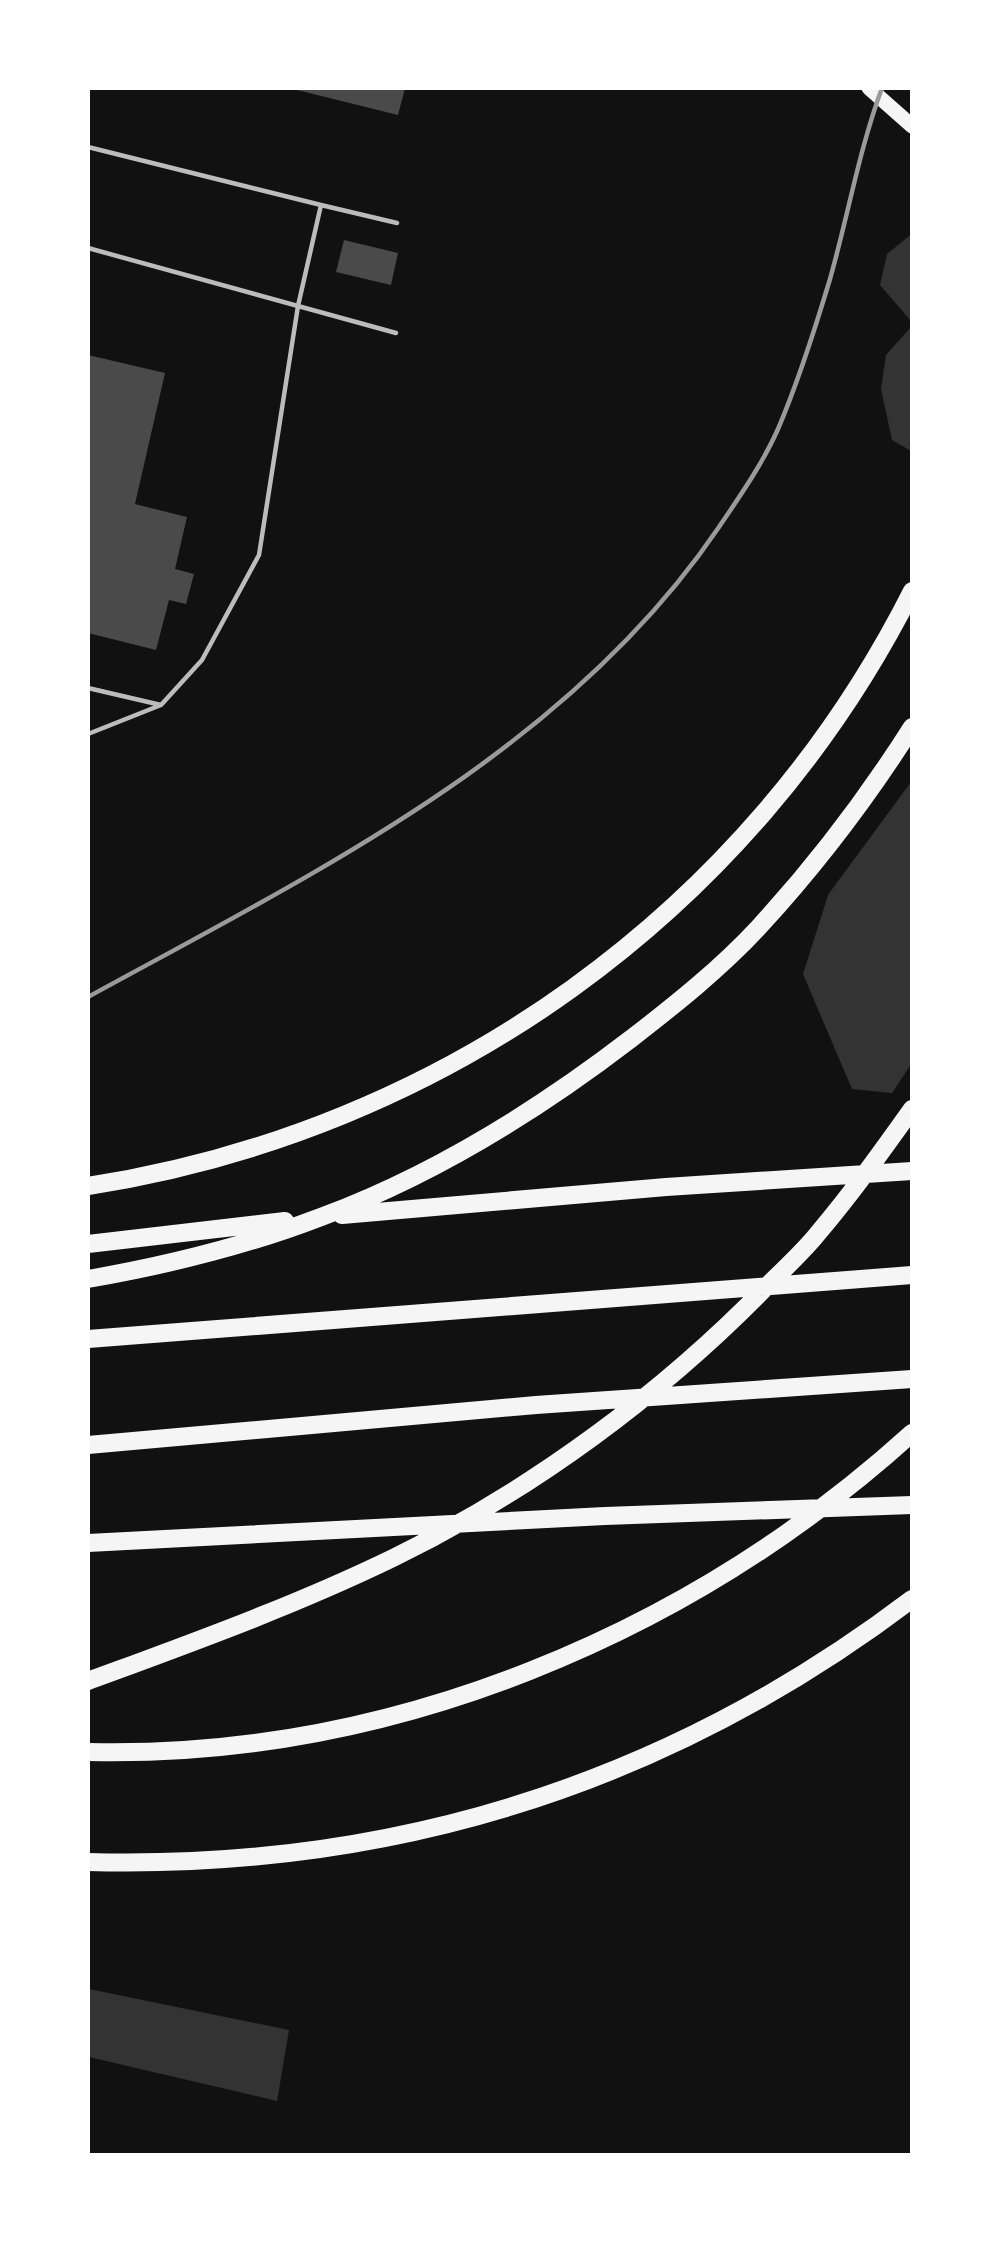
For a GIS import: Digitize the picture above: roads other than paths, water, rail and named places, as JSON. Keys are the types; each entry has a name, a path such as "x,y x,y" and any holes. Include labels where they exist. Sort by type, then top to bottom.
{"highway":[{"path":"88,1186 203,1162 334,1120 396,1094 452,1065 511,1031 564,995 612,959 675,905 735,845 809,755 845,705 912,591"},
{"path":"88,1279 166,1265 322,1217 405,1182 496,1132 572,1084 671,1008 758,927 851,816 880,778 912,727"},
{"path":"88,1681 256,1619 394,1557 490,1504 578,1447 660,1386 741,1313 817,1234 874,1164 912,1109"},
{"path":"88,1244 355,1213 666,1187 912,1171"},
{"path":"88,1339 546,1306 912,1275"},
{"path":"88,1445 536,1405 912,1378"},
{"path":"88,1752 166,1750 272,1739 387,1718 453,1700 577,1652 658,1612 732,1570 806,1518 912,1433"},
{"path":"88,1543 605,1516 912,1505"},
{"path":"88,1862 143,1863 225,1860 307,1852 425,1831 506,1809 608,1773 711,1727 802,1676 912,1599"}],"main road":[{"path":"869,88 912,126"}],"lane":[{"path":"88,147 397,223"},
{"path":"88,734 161,705 202,660 259,555 298,306 321,205"},
{"path":"88,248 396,333"},
{"path":"88,688 161,705"}],"railway":[{"path":"88,997 349,852 433,798 514,740 589,677 658,606 719,527 758,467 778,429 800,373 824,298 867,135 882,88"}]}
